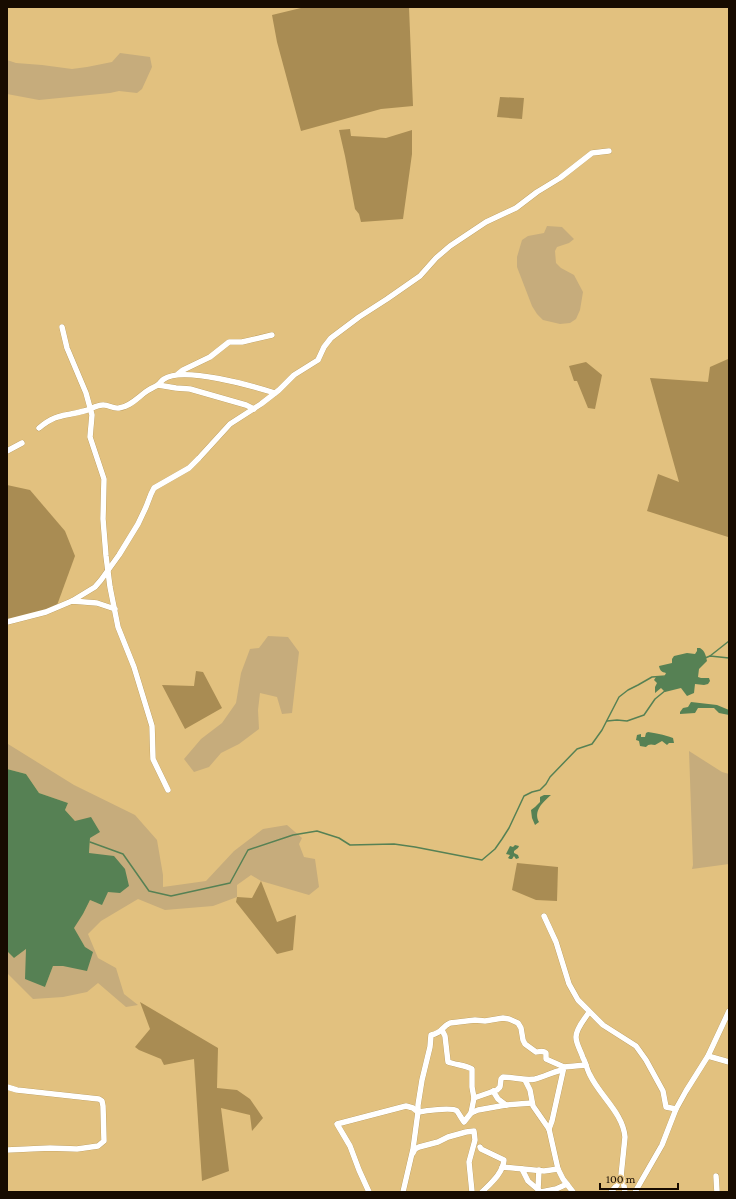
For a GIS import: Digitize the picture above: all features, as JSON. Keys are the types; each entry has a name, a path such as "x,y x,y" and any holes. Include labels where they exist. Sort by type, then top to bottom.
{"street":[{"path":"7,622 46,612 72,601 95,587 119,555 138,524 154,488 189,468 230,424 254,409 275,393 294,375 318,360 324,347 332,338 359,317 420,276 436,258 450,246 486,222 516,208 537,192 560,178 592,153 609,151"},
{"path":"62,327 67,348 91,409 92,415 90,437 104,482 104,526 108,570 118,627 134,667 152,726 153,759 168,790"},
{"path":"178,374 210,357 229,342 242,342 272,335"},
{"path":"39,428 47,421 54,418 78,413 103,404 117,409 120,408 138,399 166,378 178,374 191,374 222,379 275,393"},
{"path":"158,385 176,388 190,388 254,409"},
{"path":"7,451 22,442"},
{"path":"72,601 97,604 115,609"},
{"path":"544,916 556,942 569,984 578,1000 603,1025 636,1046 646,1060 663,1092 666,1107 676,1109"},
{"path":"635,1192 662,1144 676,1109 708,1056 729,1011"},
{"path":"589,1012 579,1028 576,1037 579,1048 590,1076 611,1106 624,1131 625,1137 621,1176 617,1185 611,1192"},
{"path":"403,1192 412,1153 422,1080 430,1048 431,1035 439,1033 447,1024 451,1023 475,1020 485,1021 503,1018 509,1019 518,1023 521,1028 525,1044 536,1052 545,1052 546,1059 563,1069"},
{"path":"369,1192 350,1146 337,1124 406,1106 413,1108 418,1112 454,1110 457,1111 464,1122 471,1113 474,1098 472,1087 472,1069 448,1062 445,1036 442,1030"},
{"path":"708,1056 729,1062"},
{"path":"474,1098 500,1087 501,1079 503,1077 525,1080 535,1079 563,1069 586,1065"},
{"path":"549,1129 563,1069"},
{"path":"525,1080 530,1090 532,1103 549,1129 558,1169 573,1192"},
{"path":"7,1087 17,1090 98,1099 102,1101 104,1141 98,1146 77,1149 7,1150"},
{"path":"493,1091 506,1105"},
{"path":"471,1113 506,1105 532,1103"},
{"path":"412,1153 419,1147 438,1142 448,1137 474,1131 475,1140 469,1162 472,1192"},
{"path":"480,1147 481,1149 504,1160 502,1167 491,1183 482,1192"},
{"path":"502,1167 539,1170 558,1169"},
{"path":"522,1169 528,1181 541,1192 567,1184"},
{"path":"538,1189 539,1170"},
{"path":"621,1176 625,1192"},
{"path":"716,1176 717,1192"}],"shaded area":[{"path":"305,7 409,7 413,106 381,109 301,131 277,42 272,15"},
{"path":"120,53 150,57 152,67 142,89 137,93 119,91 39,100 7,94 7,60 16,63 72,69 112,62"},
{"path":"500,97 524,98 522,119 497,117"},
{"path":"350,129 351,136 386,138 412,130 412,154 403,219 361,222 359,214 355,209 339,130"},
{"path":"547,226 562,227 574,239 569,243 557,247 555,251 556,263 561,268 574,275 583,292 580,310 576,319 570,323 560,324 543,320 537,314 532,306 517,267 517,257 522,240 528,236 544,233"},
{"path":"728,359 728,537 647,511 658,474 679,482 650,378 708,382 710,367"},
{"path":"586,362 602,375 595,409 588,408 577,381 574,381 569,366"},
{"path":"7,485 30,490 65,531 75,556 56,608 7,622"},
{"path":"268,636 288,637 299,652 292,713 282,714 277,697 260,693 258,710 259,729 239,744 221,753 209,767 194,772 184,759 201,739 222,723 236,703 241,673 250,649 259,648"},
{"path":"697,648 700,648 703,651 706,655 707,661 699,669 698,677 709,678 710,681 708,684 695,684 694,693 687,696 681,688 665,692 661,688 655,693 657,683 654,680 656,677 664,677 666,673 661,671 659,666 672,663 674,656 687,653 695,654"},
{"path":"196,671 203,672 222,708 185,729 162,685 194,686"},
{"path":"691,702 717,705 729,710 729,715 719,713 714,708 698,708 695,713 680,714 683,708 688,707"},
{"path":"648,732 673,738 674,743 669,743 667,745 662,741 655,745 650,744 646,747 640,746 639,741 636,740 637,735 641,734 641,737 645,737 646,733"},
{"path":"8,744 74,785 135,815 157,840 163,875 163,887 206,881 234,851 263,829 287,825 302,838 299,844 304,857 315,859 319,887 309,895 261,881 251,875 237,885 237,897 213,906 165,910 138,899 101,921 88,934 98,958 116,968 124,994 138,1005 126,1007 98,983 87,992 63,997 33,999 7,973 7,951 14,958 26,949 45,987 53,966 63,966 85,947 73,928 83,914 90,900 97,903 89,853 90,837 65,810 68,803 39,793 26,774 7,769"},
{"path":"689,751 722,772 729,774 729,864 692,869"},
{"path":"7,769 26,774 39,793 68,803 65,810 75,821 91,817 100,832 90,838 89,853 114,856 125,869 129,886 120,893 108,892 102,905 90,900 74,928 85,947 93,952 87,971 63,966 53,966 45,987 25,979 26,949 14,958 7,951"},
{"path":"544,795 551,795 538,810 537,818 539,822 535,825 531,810 540,802 540,797"},
{"path":"515,845 519,846 514,853 518,855 519,858 516,859 514,856 510,859 508,858 510,855 506,854 510,846 513,847"},
{"path":"517,863 558,867 557,901 536,900 512,890"},
{"path":"261,881 277,922 296,915 293,950 277,954 236,902 237,897 252,898"},
{"path":"140,1002 218,1048 217,1088 237,1090 250,1099 263,1118 252,1131 250,1115 221,1108 229,1171 202,1181 194,1059 164,1065 161,1059 135,1047 150,1029"}],"waterway":[{"path":"710,656 729,641"},
{"path":"705,658 710,656 729,658"},
{"path":"90,842 123,854 149,891 171,896 230,883 248,850 293,835 317,831 339,838 350,845 394,844 482,860 495,849 502,839 509,828 524,796 540,790 550,777 577,749 592,744 602,730 619,697 628,690 652,677 666,676"},
{"path":"607,721 627,721 644,715 655,699 666,690"}]}
